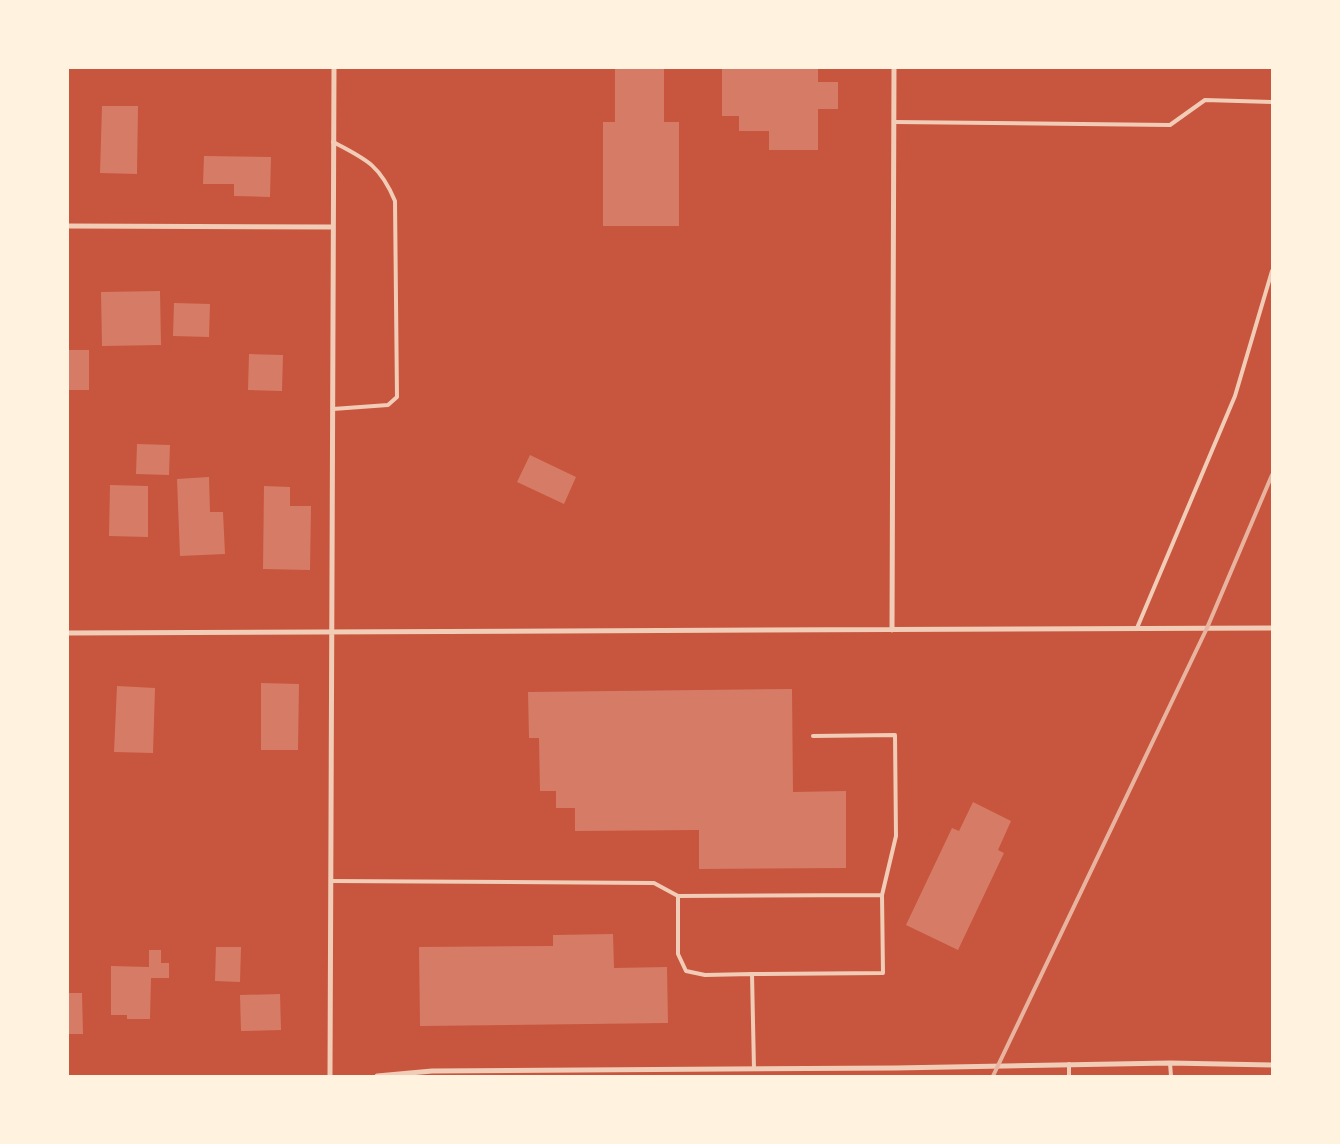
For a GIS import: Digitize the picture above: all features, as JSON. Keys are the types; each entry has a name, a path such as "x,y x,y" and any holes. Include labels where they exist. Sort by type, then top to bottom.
{"street":[{"path":"330,1076 334,68"},
{"path":"892,630 894,68"},
{"path":"68,226 333,226"},
{"path":"68,633 1272,628"},
{"path":"377,1076 432,1071 505,1073 1170,1063 1272,1065"}],"lane":[{"path":"894,122 1170,125 1205,100 1272,102"},
{"path":"333,142 371,162 387,182 395,201 397,397 388,404 333,409"},
{"path":"1137,628 1235,396 1272,271"},
{"path":"678,896 678,954 686,971 705,975 883,973 882,895 896,836 895,735 813,736"},
{"path":"331,881 654,883 678,896 882,895"},
{"path":"752,974 754,1069"},
{"path":"1170,1063 1171,1076"},
{"path":"1069,1064 1069,1076"}],"building":[{"path":"615,68 664,68 664,122 679,122 679,226 603,226 603,122 615,122"},
{"path":"722,68 818,68 818,82 838,82 838,109 818,109 818,150 769,150 769,131 739,131 739,116 722,116"},
{"path":"102,106 138,106 137,174 100,173"},
{"path":"204,156 271,157 270,197 234,196 234,184 203,184"},
{"path":"160,291 161,345 102,346 101,292"},
{"path":"174,303 210,304 209,337 173,336"},
{"path":"68,350 89,350 89,390 68,390"},
{"path":"249,354 283,355 282,391 248,390"},
{"path":"137,444 170,445 169,475 136,474"},
{"path":"530,455 576,477 564,504 517,482"},
{"path":"209,477 210,512 223,512 225,554 180,556 177,479"},
{"path":"110,485 148,486 148,537 109,536"},
{"path":"264,486 290,487 290,506 311,506 310,570 263,569"},
{"path":"261,683 299,684 298,750 261,750"},
{"path":"117,686 155,688 153,753 114,752"},
{"path":"792,689 793,792 846,791 846,868 699,869 699,830 575,831 575,808 556,808 556,791 540,791 539,738 529,738 528,692"},
{"path":"973,802 1011,821 998,850 1004,853 958,950 906,925 952,828 959,831"},
{"path":"613,934 614,968 667,967 668,1023 420,1026 419,947 553,946 553,935"},
{"path":"216,947 241,947 240,982 215,981"},
{"path":"149,950 161,950 161,963 169,963 169,978 151,978 150,1019 127,1019 127,1015 111,1015 111,966 149,967"},
{"path":"68,993 82,993 83,1034 68,1034"},
{"path":"280,994 281,1030 241,1031 240,995"}],"railway":[{"path":"993,1076 1207,628 1272,475"}]}
